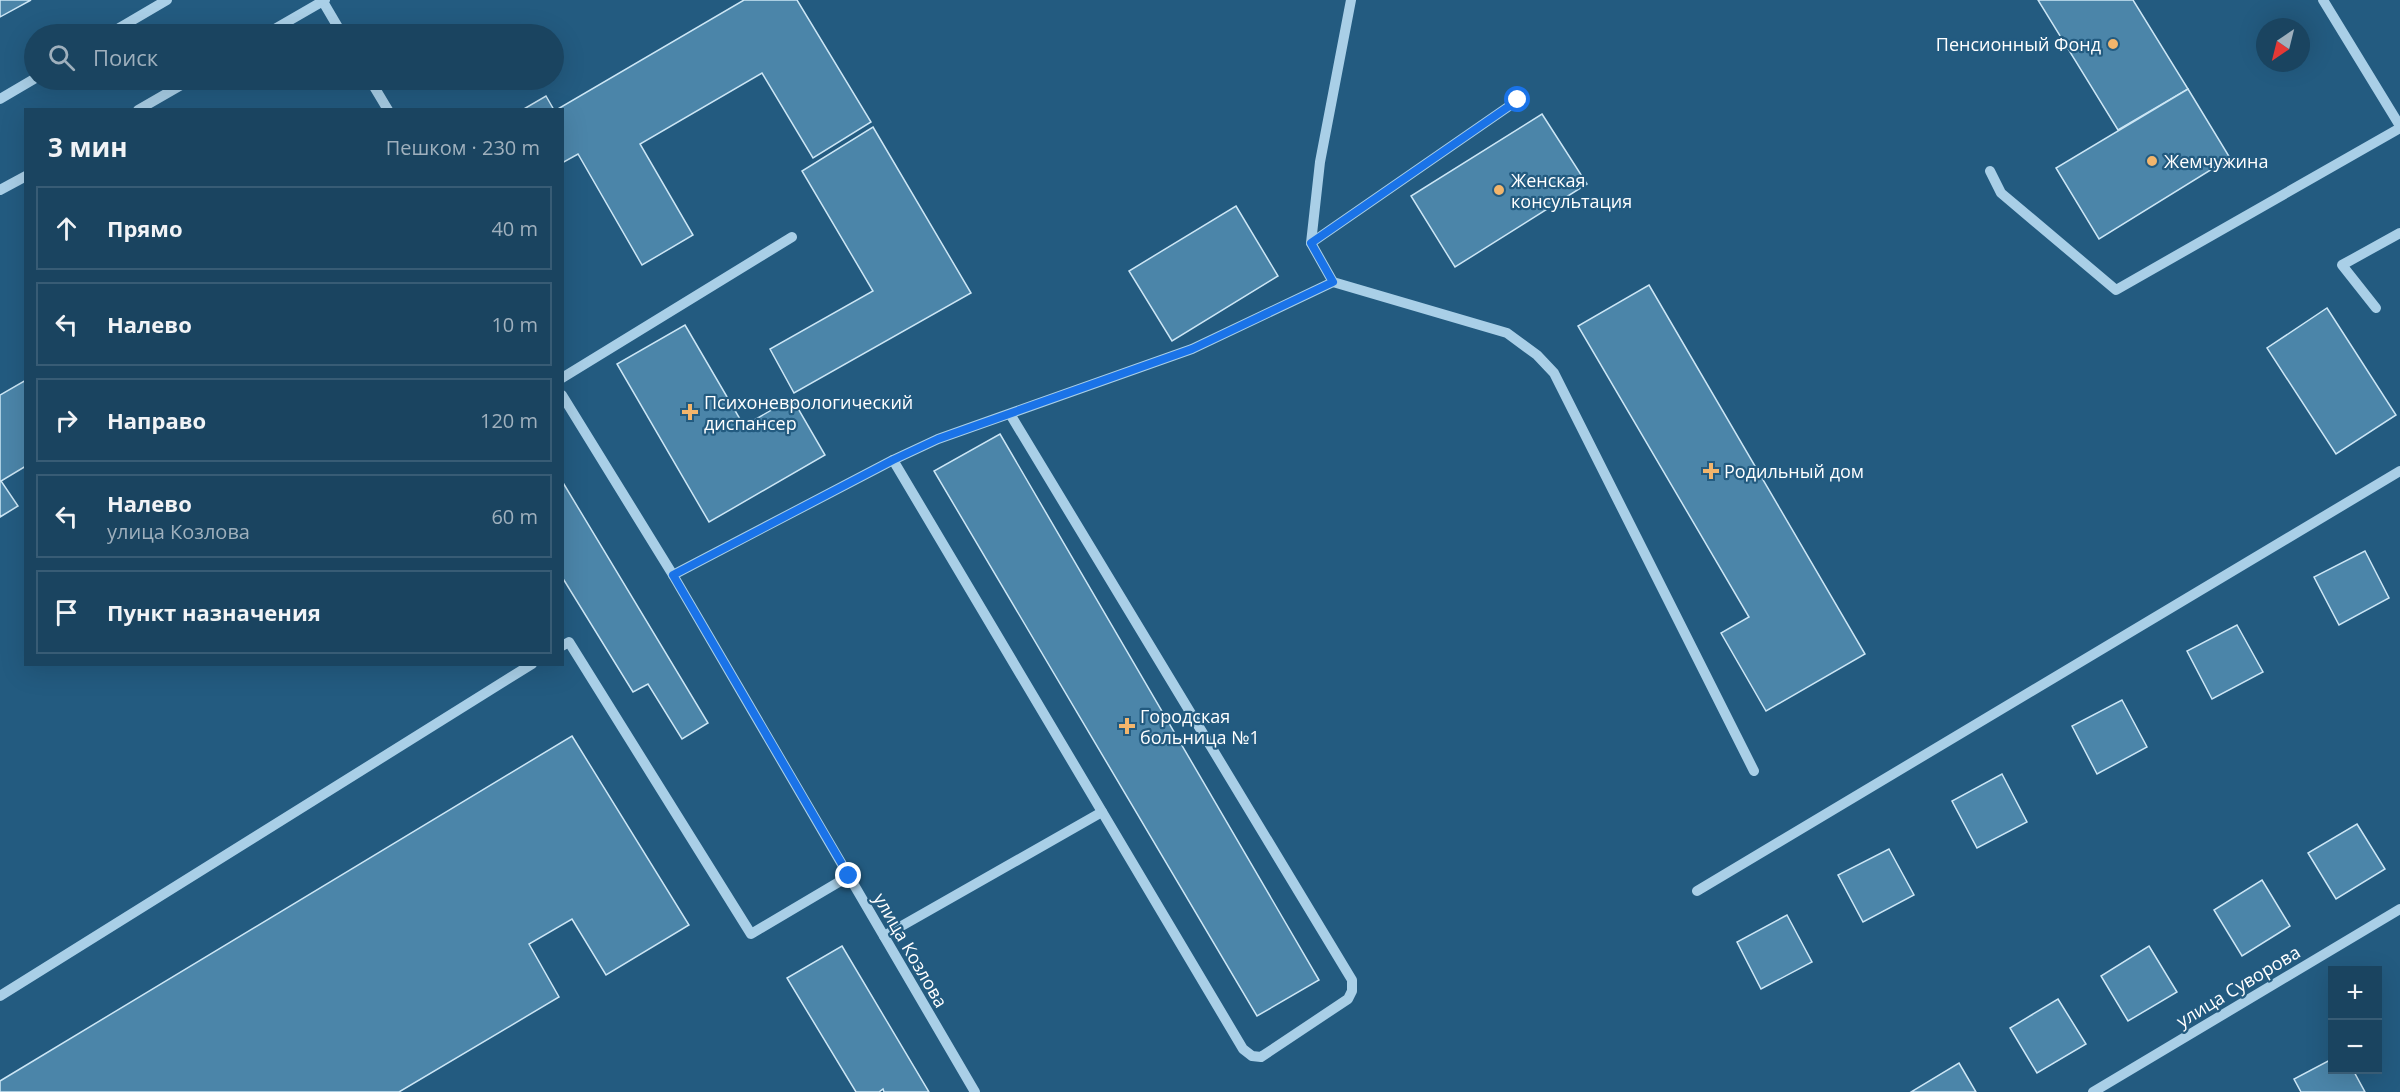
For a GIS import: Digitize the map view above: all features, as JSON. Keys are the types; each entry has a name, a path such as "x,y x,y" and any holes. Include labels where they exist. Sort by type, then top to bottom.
{"street":[{"path":"126,24 167,0"},
{"path":"1333,282 1311,243 1320,162 1351,0"},
{"path":"1990,171 2001,193 2116,290 2400,127 2323,0"},
{"path":"283,24 323,1 336,24"},
{"path":"0,99 24,85"},
{"path":"141,108 173,90"},
{"path":"376,90 387,108"},
{"path":"1311,243 1518,100"},
{"path":"0,190 24,177"},
{"path":"2376,308 2342,265 2400,233"},
{"path":"564,377 792,237"},
{"path":"673,575 893,460 938,439 1192,349 1333,282 1507,333 1537,355 1554,373 1754,771"},
{"name":"улица Козлова","path":"564,398 673,575 975,1092"},
{"path":"893,460 1243,1049 1252,1056 1261,1057 1348,999 1352,991 1352,980 1010,414"},
{"path":"1697,891 2400,471"},
{"path":"564,645 569,642 751,934 849,876"},
{"path":"0,996 529,666"},
{"path":"884,936 1102,812"},
{"name":"улица Суворова","path":"2093,1092 2400,909"}],"building":[{"path":"0,0 31,0 0,17"},
{"path":"744,0 797,0 871,122 813,158 762,73 640,144 693,235 642,265 578,154 564,162 564,108 559,108"},
{"name":"Пенсионный Фонд","path":"2038,0 2133,0 2188,89 2118,130"},
{"path":"2188,89 2230,158 2099,239 2056,168"},
{"path":"546,96 553,108 525,108"},
{"name":"Женская консультация","path":"1542,114 1587,184 1455,267 1411,196"},
{"path":"873,127 971,293 794,393 770,349 873,291 802,171"},
{"path":"1236,206 1278,276 1172,341 1129,271"},
{"name":"Родильный дом","path":"1649,285 1865,654 1766,711 1721,633 1749,617 1578,326"},
{"path":"2327,308 2396,415 2336,454 2267,348"},
{"name":"Психоневрологический диспансер","path":"685,325 744,426 792,398 825,455 709,522 617,364"},
{"path":"24,381 24,467 1,481 18,506 0,517 0,395"},
{"name":"Городская больница №1","path":"1000,434 1319,980 1257,1016 934,471"},
{"path":"564,484 708,723 682,739 648,684 633,692 564,580"},
{"path":"2365,551 2389,598 2339,625 2314,577"},
{"path":"2237,625 2263,672 2212,699 2187,651"},
{"path":"2122,700 2147,747 2097,774 2072,726"},
{"path":"572,736 689,925 606,975 572,919 529,944 559,997 399,1092 0,1092 0,1081"},
{"path":"2002,774 2027,822 1977,848 1952,801"},
{"path":"2357,824 2385,869 2336,899 2308,853"},
{"path":"1889,849 1914,895 1863,922 1838,875"},
{"path":"2262,880 2290,926 2242,956 2214,910"},
{"path":"1787,915 1812,962 1761,989 1737,942"},
{"path":"842,946 929,1092 884,1092 883,1089 879,1092 856,1092 787,978"},
{"path":"2149,946 2177,992 2128,1021 2101,976"},
{"path":"2058,999 2086,1044 2037,1073 2010,1028"},
{"path":"2328,1061 2328,1074 2355,1074 2365,1092 2301,1092 2294,1079"},
{"path":"1959,1063 1976,1092 1911,1092"}],"place":[{"name":"Пенсионный Фонд","path":"2113,44"},
{"name":"Жемчужина","path":"2152,161"},
{"name":"Женская консультация","path":"1499,190"},
{"name":"Психоневрологический диспансер","path":"690,412"},
{"name":"Родильный дом","path":"1711,471"},
{"name":"Городская больница №1","path":"1127,726"}],"route":[{"path":"849,876 673,575 893,460 938,439 1192,349 1333,282 1311,243 1518,100"}]}
